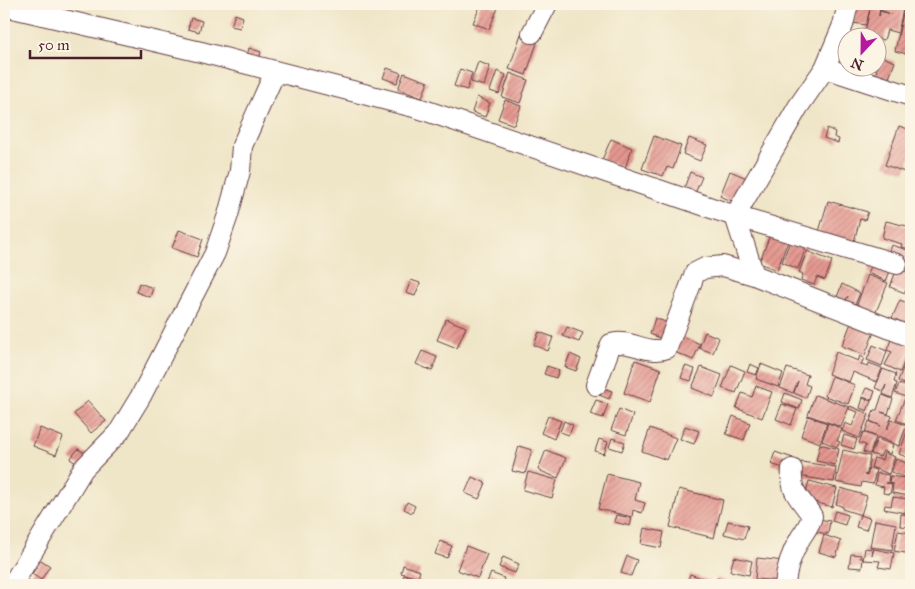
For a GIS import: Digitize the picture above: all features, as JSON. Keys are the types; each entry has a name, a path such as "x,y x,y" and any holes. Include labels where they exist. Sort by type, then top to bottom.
{"street":[{"path":"532,33 547,4"},
{"path":"754,275 735,216 783,131 825,68 843,25 848,4"},
{"path":"4,6 201,52 445,116 735,216 897,264"},
{"path":"825,68 911,96"},
{"path":"12,585 83,469 119,432 215,253 240,171 242,146 275,72"},
{"path":"596,385 611,344 618,342 660,351 667,348 695,273 705,268 723,266 754,275 911,338"},
{"path":"785,585 790,556 810,525 812,516 797,496 793,487 792,469"}],"building":[{"path":"481,4 488,4 498,8 489,29 473,23"},
{"path":"857,4 870,7 871,4 880,4 879,16 880,11 891,14 880,10 881,4 904,5 898,33 888,30 888,28 866,28 870,9 866,25 853,23"},
{"path":"905,4 911,4 911,55 895,51"},
{"path":"235,14 243,17 240,28 231,26"},
{"path":"191,18 202,21 199,32 188,29"},
{"path":"521,34 538,40 526,75 509,69"},
{"path":"249,48 261,52 258,63 246,60"},
{"path":"888,59 895,62 887,83 874,78 888,78"},
{"path":"478,62 490,66 484,86 471,82"},
{"path":"387,68 401,73 397,83 383,78"},
{"path":"460,69 472,73 467,90 454,86"},
{"path":"497,71 506,75 499,94 490,91"},
{"path":"404,73 428,82 422,98 398,89"},
{"path":"510,73 528,80 520,103 502,97"},
{"path":"477,97 490,103 485,117 472,112"},
{"path":"505,100 521,106 514,125 498,119"},
{"path":"899,126 911,130 911,156 905,172 885,165"},
{"path":"827,128 835,132 834,137 839,139 838,143 824,138"},
{"path":"654,136 681,146 673,169 667,167 663,176 642,169"},
{"path":"689,138 707,145 700,161 683,154"},
{"path":"611,139 632,148 625,168 602,160"},
{"path":"730,171 749,179 739,204 720,196"},
{"path":"690,172 702,177 694,196 683,191"},
{"path":"828,201 868,212 865,220 860,219 853,245 818,235"},
{"path":"886,221 911,227 911,249 901,247 902,244 882,238"},
{"path":"179,230 203,239 197,257 172,248"},
{"path":"772,230 790,236 777,270 759,263"},
{"path":"791,239 807,245 798,269 782,262"},
{"path":"891,245 911,251 907,264 887,258"},
{"path":"807,251 832,261 825,280 817,277 814,285 801,280 803,274 799,272"},
{"path":"873,262 891,269 886,281 868,273"},
{"path":"897,268 911,273 905,293 890,287"},
{"path":"868,275 888,283 875,314 856,307"},
{"path":"411,280 420,283 415,296 406,293"},
{"path":"139,283 153,288 150,297 136,292"},
{"path":"842,284 860,293 854,307 844,304 848,296 845,301 837,297"},
{"path":"900,300 911,305 909,325 892,318"},
{"path":"655,318 673,325 667,341 650,334"},
{"path":"446,319 466,327 457,348 437,340"},
{"path":"851,323 874,332 865,355 842,346"},
{"path":"567,327 583,333 579,342 563,336"},
{"path":"539,332 553,337 548,351 534,345"},
{"path":"705,332 719,338 713,353 699,348"},
{"path":"677,334 700,344 693,360 670,350"},
{"path":"892,337 911,345 900,372 885,365 892,352 887,350"},
{"path":"873,345 887,351 882,366 867,360"},
{"path":"911,348 911,380 909,386 898,381"},
{"path":"422,351 437,357 432,371 416,364"},
{"path":"836,352 858,361 860,356 864,358 861,365 868,367 869,363 882,368 877,382 853,372 849,382 828,374"},
{"path":"570,354 581,359 576,371 565,367"},
{"path":"635,360 661,369 650,402 624,393"},
{"path":"750,364 759,368 756,375 747,372"},
{"path":"761,364 783,373 778,387 756,379"},
{"path":"731,365 745,371 736,393 722,388"},
{"path":"547,366 559,370 556,378 544,374"},
{"path":"685,366 695,369 691,381 681,378"},
{"path":"701,367 722,375 714,397 692,388"},
{"path":"787,368 808,375 805,384 810,386 806,398 794,393 798,381 793,393 780,388"},
{"path":"883,369 896,374 894,382 897,383 892,398 883,394 886,385 883,391 875,388"},
{"path":"832,376 855,385 848,404 825,396"},
{"path":"899,384 910,387 911,384 911,399 895,393"},
{"path":"756,386 772,392 762,418 736,408 742,393 752,397"},
{"path":"600,387 612,391 609,399 597,394"},
{"path":"866,388 875,391 872,400 862,397"},
{"path":"785,393 802,400 799,409 782,402"},
{"path":"815,395 849,407 841,427 808,415"},
{"path":"882,395 893,399 888,414 881,412 892,416 887,429 891,420 907,425 899,446 865,432 869,421 881,426 870,421 874,410 877,410"},
{"path":"863,398 871,401 867,411 860,408"},
{"path":"905,398 911,401 911,413 907,424 896,420"},
{"path":"596,400 608,404 603,418 590,414"},
{"path":"88,401 106,421 91,433 74,414"},
{"path":"782,404 797,409 791,425 776,419"},
{"path":"850,406 869,414 859,438 842,431 845,423 852,426 858,412 849,409"},
{"path":"619,409 633,415 626,435 611,430"},
{"path":"548,416 561,421 554,439 541,433"},
{"path":"733,416 750,423 744,440 726,434"},
{"path":"808,416 827,423 820,443 801,436"},
{"path":"564,421 573,425 569,435 560,432"},
{"path":"828,423 842,429 837,441 840,442 837,447 822,441"},
{"path":"685,426 699,431 694,444 680,439"},
{"path":"909,426 911,426 911,459 899,454"},
{"path":"40,428 63,437 56,455 33,446"},
{"path":"650,428 676,438 667,460 642,451"},
{"path":"863,432 876,437 870,454 863,452 866,445 859,443"},
{"path":"844,435 857,439 854,449 841,445"},
{"path":"612,438 625,442 622,451 609,447"},
{"path":"599,439 608,442 604,454 595,451"},
{"path":"877,439 893,445 890,454 883,451 880,457 871,454"},
{"path":"820,444 839,449 835,465 816,461"},
{"path":"519,446 532,450 525,474 512,471"},
{"path":"78,449 90,456 82,467 70,459"},
{"path":"546,450 566,458 558,478 538,470"},
{"path":"843,450 870,456 867,474 864,475 867,476 869,468 876,470 873,484 862,482 861,487 836,482"},
{"path":"775,452 793,458 789,470 771,464"},
{"path":"884,453 895,457 889,474 871,467 874,458 882,460"},
{"path":"896,459 911,465 907,478 891,472"},
{"path":"801,462 836,467 834,482 799,476"},
{"path":"528,472 557,480 552,498 523,490"},
{"path":"877,473 889,475 888,483 886,483 892,484 890,494 883,493 884,487 875,485"},
{"path":"607,474 639,482 635,500 645,503 642,513 633,510 632,517 598,509"},
{"path":"890,476 911,479 910,496 892,493 893,484 889,483"},
{"path":"472,477 486,483 479,499 465,493"},
{"path":"809,481 837,488 832,507 804,499"},
{"path":"841,488 867,496 861,515 842,509 843,507 836,504"},
{"path":"679,489 723,500 714,538 670,527"},
{"path":"893,497 908,499 905,513 884,509 885,505 891,506"},
{"path":"407,502 415,506 412,513 404,509"},
{"path":"835,511 848,515 845,525 832,521"},
{"path":"901,514 911,515 911,527 900,526"},
{"path":"616,515 632,518 630,526 614,522"},
{"path":"860,515 870,518 866,530 856,527"},
{"path":"813,518 830,521 828,534 811,531"},
{"path":"875,520 896,524 892,550 870,547"},
{"path":"728,521 748,526 744,539 724,534"},
{"path":"644,528 664,532 661,548 641,544"},
{"path":"898,531 911,533 911,554 894,551"},
{"path":"824,535 841,541 836,557 819,552"},
{"path":"440,541 452,546 447,558 435,554"},
{"path":"466,546 487,554 478,578 457,570"},
{"path":"865,548 873,549 872,555 874,549 894,553 891,569 878,567 880,561 863,560"},
{"path":"851,554 861,555 860,558 863,558 862,568 849,567"},
{"path":"627,556 637,560 631,576 621,573"},
{"path":"503,557 519,564 515,573 499,567"},
{"path":"734,557 752,561 749,575 730,571"},
{"path":"757,558 784,561 782,581 755,579"},
{"path":"41,560 50,566 41,580 32,574"},
{"path":"403,565 420,571 418,578 401,573"},
{"path":"491,573 504,578 502,585 487,582"},
{"path":"690,574 713,582 712,585 686,585"},
{"path":"404,575 430,585 400,585"},
{"path":"717,578 727,581 725,585 715,585"}]}
